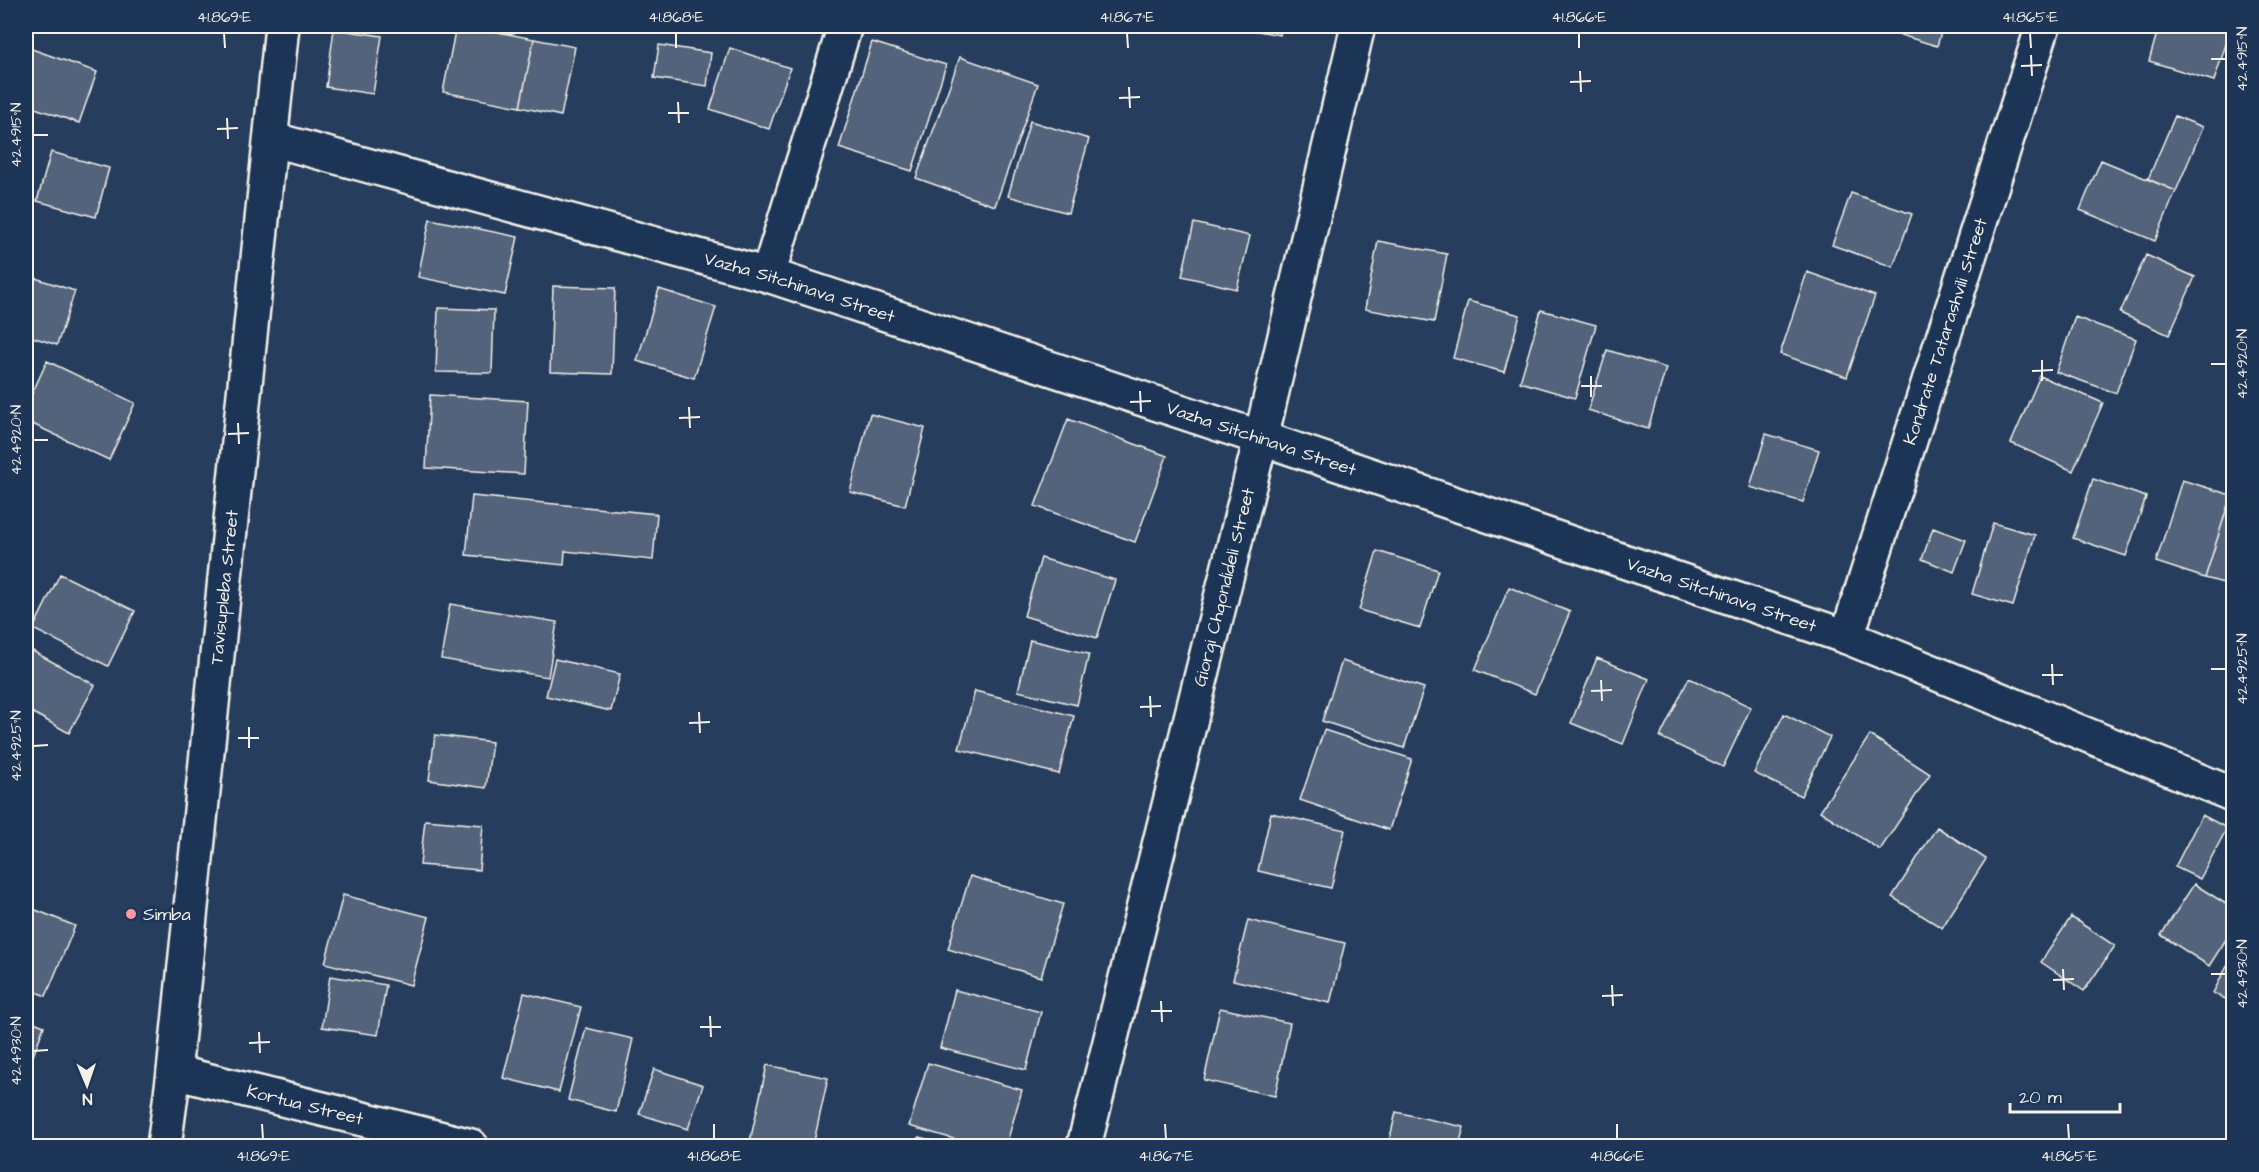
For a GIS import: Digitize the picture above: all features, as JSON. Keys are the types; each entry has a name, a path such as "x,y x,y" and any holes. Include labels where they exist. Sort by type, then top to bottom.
{"street":[{"name":"Tavisupleba Street","path":"164,1146 174,1072 282,26"},
{"path":"768,275 845,26"},
{"name":"Giorgi Chqondideli Street","path":"1084,1146 1261,438 1358,26"},
{"name":"Kondrate Tatarashvili Street","path":"1847,637 2043,26"},
{"name":"Vazha Sitchinava Street","path":"271,139 768,275 1261,438 1847,637 2234,795"},
{"name":"Kortua Street","path":"174,1072 471,1146"}],"building":[{"path":"456,26 534,39 520,107 443,92"},
{"path":"731,26 767,26 765,32"},
{"path":"1230,26 1282,26 1280,35"},
{"path":"1875,26 1943,26 1937,46"},
{"path":"2159,26 2232,26 2214,81 2149,61"},
{"path":"334,29 382,36 373,94 326,87"},
{"path":"534,39 575,47 561,116 520,107"},
{"path":"872,42 946,65 912,171 839,148"},
{"path":"659,45 711,53 707,86 654,78"},
{"path":"26,47 97,72 79,123 26,105"},
{"path":"730,48 790,68 769,129 710,109"},
{"path":"960,57 1038,84 995,206 916,178"},
{"path":"2175,116 2203,127 2176,191 2148,179"},
{"path":"1030,121 1089,139 1068,213 1008,196"},
{"path":"51,152 109,168 96,217 37,201"},
{"path":"2101,160 2176,191 2155,241 2080,210"},
{"path":"1851,193 1912,214 1893,267 1832,245"},
{"path":"430,219 518,237 505,295 418,277"},
{"path":"1194,223 1250,236 1237,289 1182,276"},
{"path":"1378,241 1447,254 1434,322 1365,309"},
{"path":"2146,255 2195,277 2169,335 2120,313"},
{"path":"1807,272 1875,296 1847,377 1780,354"},
{"path":"26,275 75,291 57,345 26,335"},
{"path":"553,286 615,288 612,374 550,372"},
{"path":"659,289 716,307 694,378 637,361"},
{"path":"1468,301 1520,315 1504,372 1453,358"},
{"path":"438,308 494,310 492,373 436,372"},
{"path":"1541,310 1596,325 1575,398 1520,382"},
{"path":"2075,317 2136,339 2116,393 2056,372"},
{"path":"1607,350 1666,368 1648,429 1588,410"},
{"path":"47,361 135,403 109,460 26,421 26,407"},
{"path":"2040,376 2103,403 2073,471 2011,443"},
{"path":"430,395 528,401 524,474 426,468"},
{"path":"870,414 925,428 905,506 850,492"},
{"path":"1068,419 1167,456 1135,542 1035,506"},
{"path":"1766,434 1819,450 1803,502 1750,487"},
{"path":"2093,479 2146,497 2126,556 2073,538"},
{"path":"2182,480 2231,495 2205,578 2156,562"},
{"path":"2231,495 2234,495 2234,586 2205,578"},
{"path":"472,496 657,514 653,560 565,551 564,565 466,555"},
{"path":"1993,523 2035,535 2013,606 1972,594"},
{"path":"1933,528 1966,540 1954,572 1922,559"},
{"path":"1377,551 1438,570 1420,628 1359,610"},
{"path":"1041,558 1115,580 1097,638 1024,616"},
{"path":"60,574 135,611 108,666 33,629"},
{"path":"1509,587 1570,612 1535,694 1475,670"},
{"path":"450,604 557,622 548,677 441,659"},
{"path":"1030,640 1089,654 1077,705 1018,691"},
{"path":"27,648 95,685 69,733 26,709"},
{"path":"1597,658 1649,679 1623,744 1571,723"},
{"path":"555,659 620,674 611,711 546,696"},
{"path":"1342,661 1424,688 1404,748 1322,721"},
{"path":"1689,678 1751,707 1723,767 1660,737"},
{"path":"975,691 1074,716 1059,774 959,749"},
{"path":"1784,714 1830,737 1801,796 1754,773"},
{"path":"1324,730 1412,759 1389,830 1300,800"},
{"path":"435,735 492,742 486,788 429,780"},
{"path":"1870,735 1930,774 1880,850 1820,811"},
{"path":"1271,813 1345,830 1331,888 1258,871"},
{"path":"2202,815 2227,828 2200,879 2175,867"},
{"path":"425,820 483,825 479,870 420,865"},
{"path":"1937,827 1986,859 1942,928 1892,897"},
{"path":"970,876 1063,904 1041,977 948,949"},
{"path":"2194,884 2234,909 2234,927 2209,966 2161,935"},
{"path":"343,895 429,917 411,985 325,963"},
{"path":"26,906 75,926 46,996 26,988"},
{"path":"2071,917 2115,946 2084,991 2041,962"},
{"path":"1248,920 1345,943 1330,1003 1233,980"},
{"path":"2234,953 2234,1003 2213,993"},
{"path":"330,976 386,985 378,1035 322,1027"},
{"path":"955,990 1041,1012 1026,1070 940,1048"},
{"path":"524,993 581,1007 559,1092 503,1078"},
{"path":"1220,1008 1290,1023 1275,1096 1204,1080"},
{"path":"26,1019 44,1026 26,1075"},
{"path":"586,1028 633,1039 616,1112 568,1100"},
{"path":"928,1063 1022,1090 1006,1146 978,1146 909,1126"},
{"path":"767,1065 828,1078 813,1146 749,1146"},
{"path":"654,1069 703,1085 688,1129 639,1114"},
{"path":"1396,1112 1464,1127 1459,1146 1388,1146"},
{"path":"919,1137 954,1146 917,1146"}],"place":[{"name":"Simba","path":"131,914"}]}
